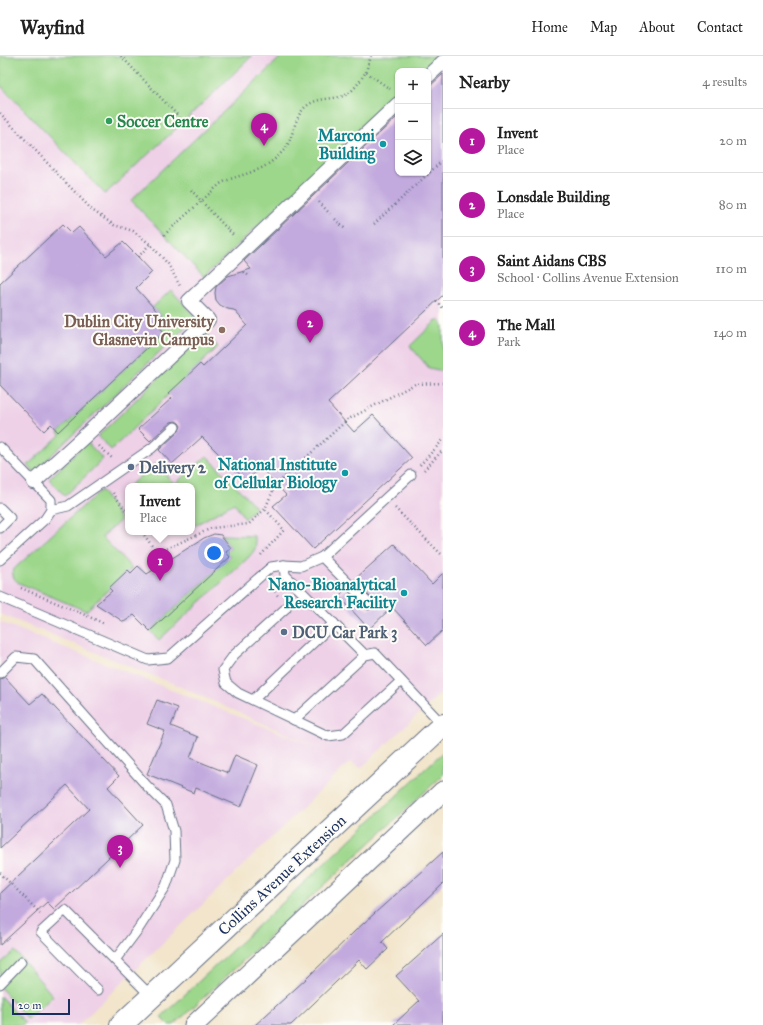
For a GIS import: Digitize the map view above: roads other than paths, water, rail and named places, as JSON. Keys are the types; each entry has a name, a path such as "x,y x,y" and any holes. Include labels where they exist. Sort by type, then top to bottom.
{"main road":[{"name":"Collins Avenue Extension","path":"130,1022 151,996 443,725"}],"street":[{"path":"431,73 443,62"},
{"path":"34,482 88,434 208,320 189,301 395,107"},
{"path":"194,1025 443,792"}],"lane":[{"path":"51,510 68,506 152,448 175,427"},
{"path":"0,447 51,500 51,510 45,519 0,560"},
{"path":"0,597 148,660 168,658 271,567 284,565 301,566 322,556 411,475"},
{"path":"0,508 10,518 0,528"},
{"path":"322,556 369,604"},
{"path":"284,565 285,575 365,655"},
{"path":"286,608 234,655 223,670 226,683 238,693 328,736 343,734 401,681"},
{"path":"253,700 334,624"},
{"path":"294,720 365,655 375,653 443,725"},
{"path":"0,673 16,657 34,659 146,786 166,805 174,830 175,860 166,886 139,928 115,960"},
{"path":"98,990 41,932 65,910 151,996"},
{"path":"0,984 21,962"}],"place":[{"name":"Soccer Centre","path":"109,121"},
{"name":"Marconi Building","path":"383,144"},
{"name":"The Mall","path":"264,146"},
{"name":"Dublin City University Glasnevin Campus","path":"222,330"},
{"name":"Lonsdale Building","path":"310,343"},
{"name":"Delivery 2","path":"131,467"},
{"name":"National Institute of Cellular Biology","path":"345,473"},
{"name":"Invent","path":"160,581"},
{"name":"Nano-Bioanalytical Research Facility","path":"404,593"},
{"name":"DCU Car Park 3","path":"284,632"},
{"name":"Saint Aidans CBS","path":"120,868"}]}
